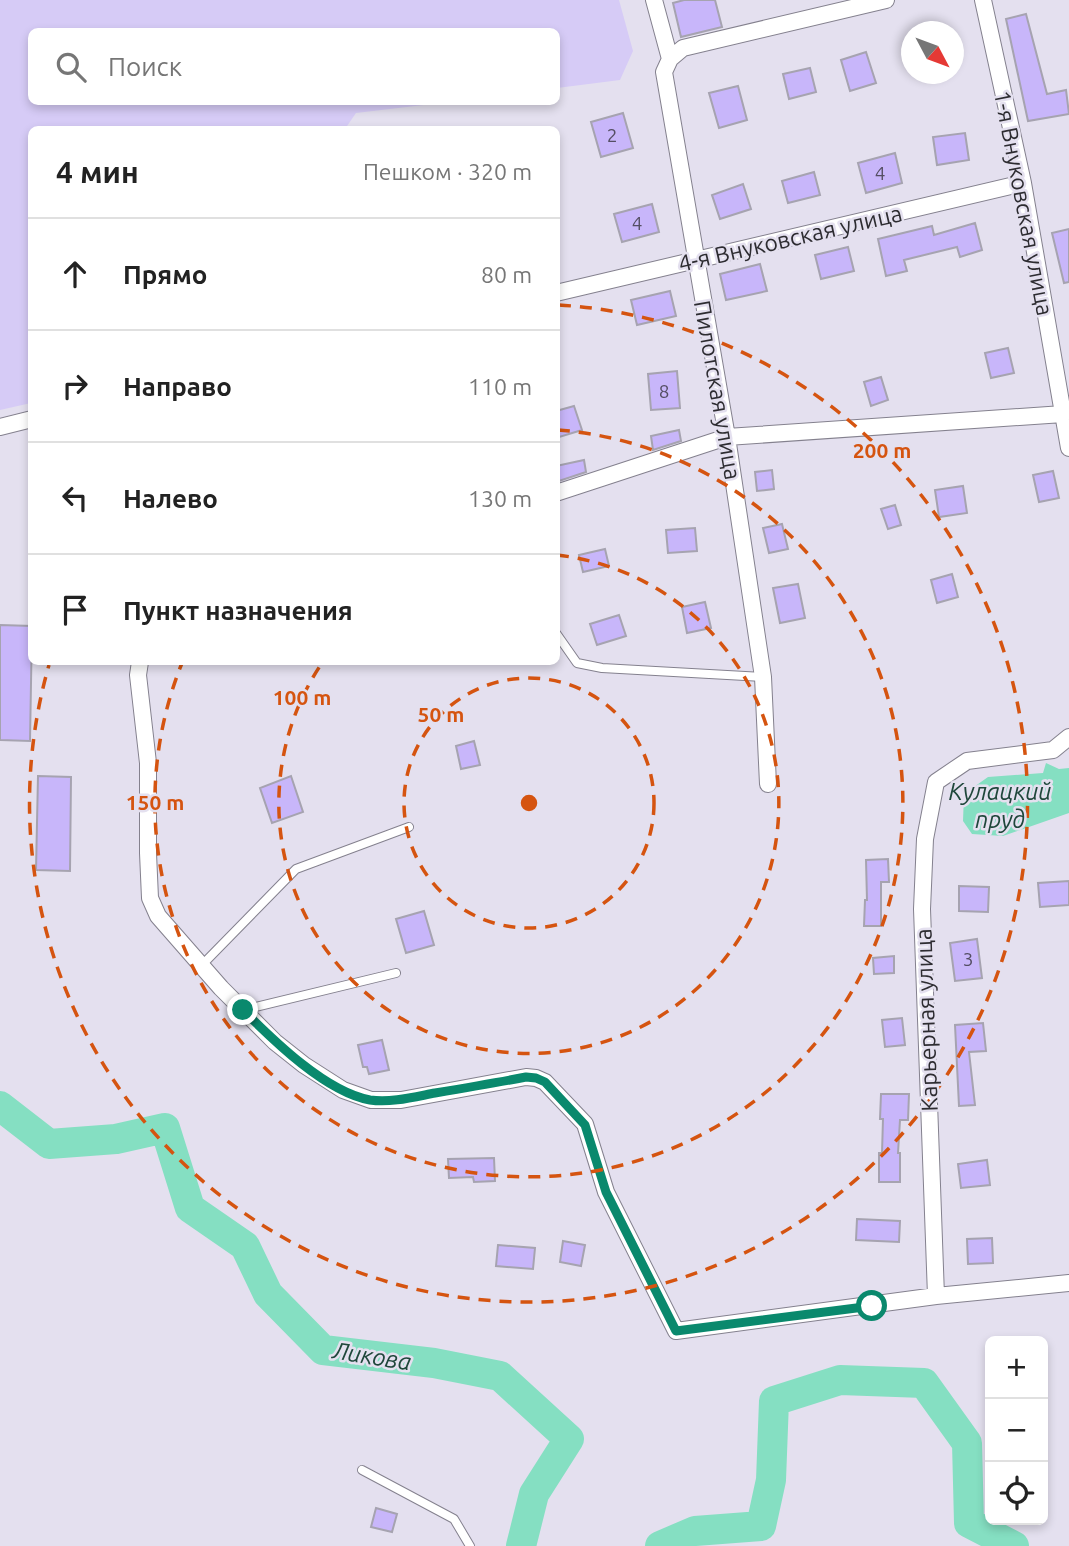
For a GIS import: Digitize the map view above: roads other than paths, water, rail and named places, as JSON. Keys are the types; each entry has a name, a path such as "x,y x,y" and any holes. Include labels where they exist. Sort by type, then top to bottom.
{"street":[{"name":"Пилотская улица","path":"654,0 670,59 664,72 727,437 763,677 768,784"},
{"path":"670,59 683,48 834,6 886,0"},
{"name":"1-я Внуковская улица","path":"983,0 1023,183 1069,448"},
{"name":"4-я Внуковская улица","path":"560,292 1023,183"},
{"path":"560,492 727,437 1063,414"},
{"path":"0,427 28,420"},
{"path":"140,665 138,675 148,763 150,898 158,916 275,1042 343,1090 371,1100 401,1100 526,1077 545,1082 585,1125 606,1192 676,1331 936,1296 1069,1283"},
{"name":"Карьерная улица","path":"936,1296 922,909 925,839 936,782 967,761 1053,750 1069,737"}],"lane":[{"path":"560,639 577,663 603,668 763,677"},
{"path":"202,965 296,869 409,827"},
{"path":"243,1010 396,973"},
{"path":"362,1470 454,1519 470,1546"}],"water":[{"name":"Кулацкий пруд","path":"1046,763 1059,769 1069,768 1069,813 1003,836 972,834 963,821 964,794 988,777 1043,773"}],"waterway":[{"name":"Ликова","path":"0,1106 49,1144 116,1139 165,1128 190,1208 245,1246 268,1294 323,1350 434,1363 500,1376 569,1439 534,1494 521,1546"},
{"name":"Ликова","path":"660,1546 695,1531 761,1526 771,1480 774,1401 840,1380 924,1383 967,1443 969,1523 1014,1546"}]}
